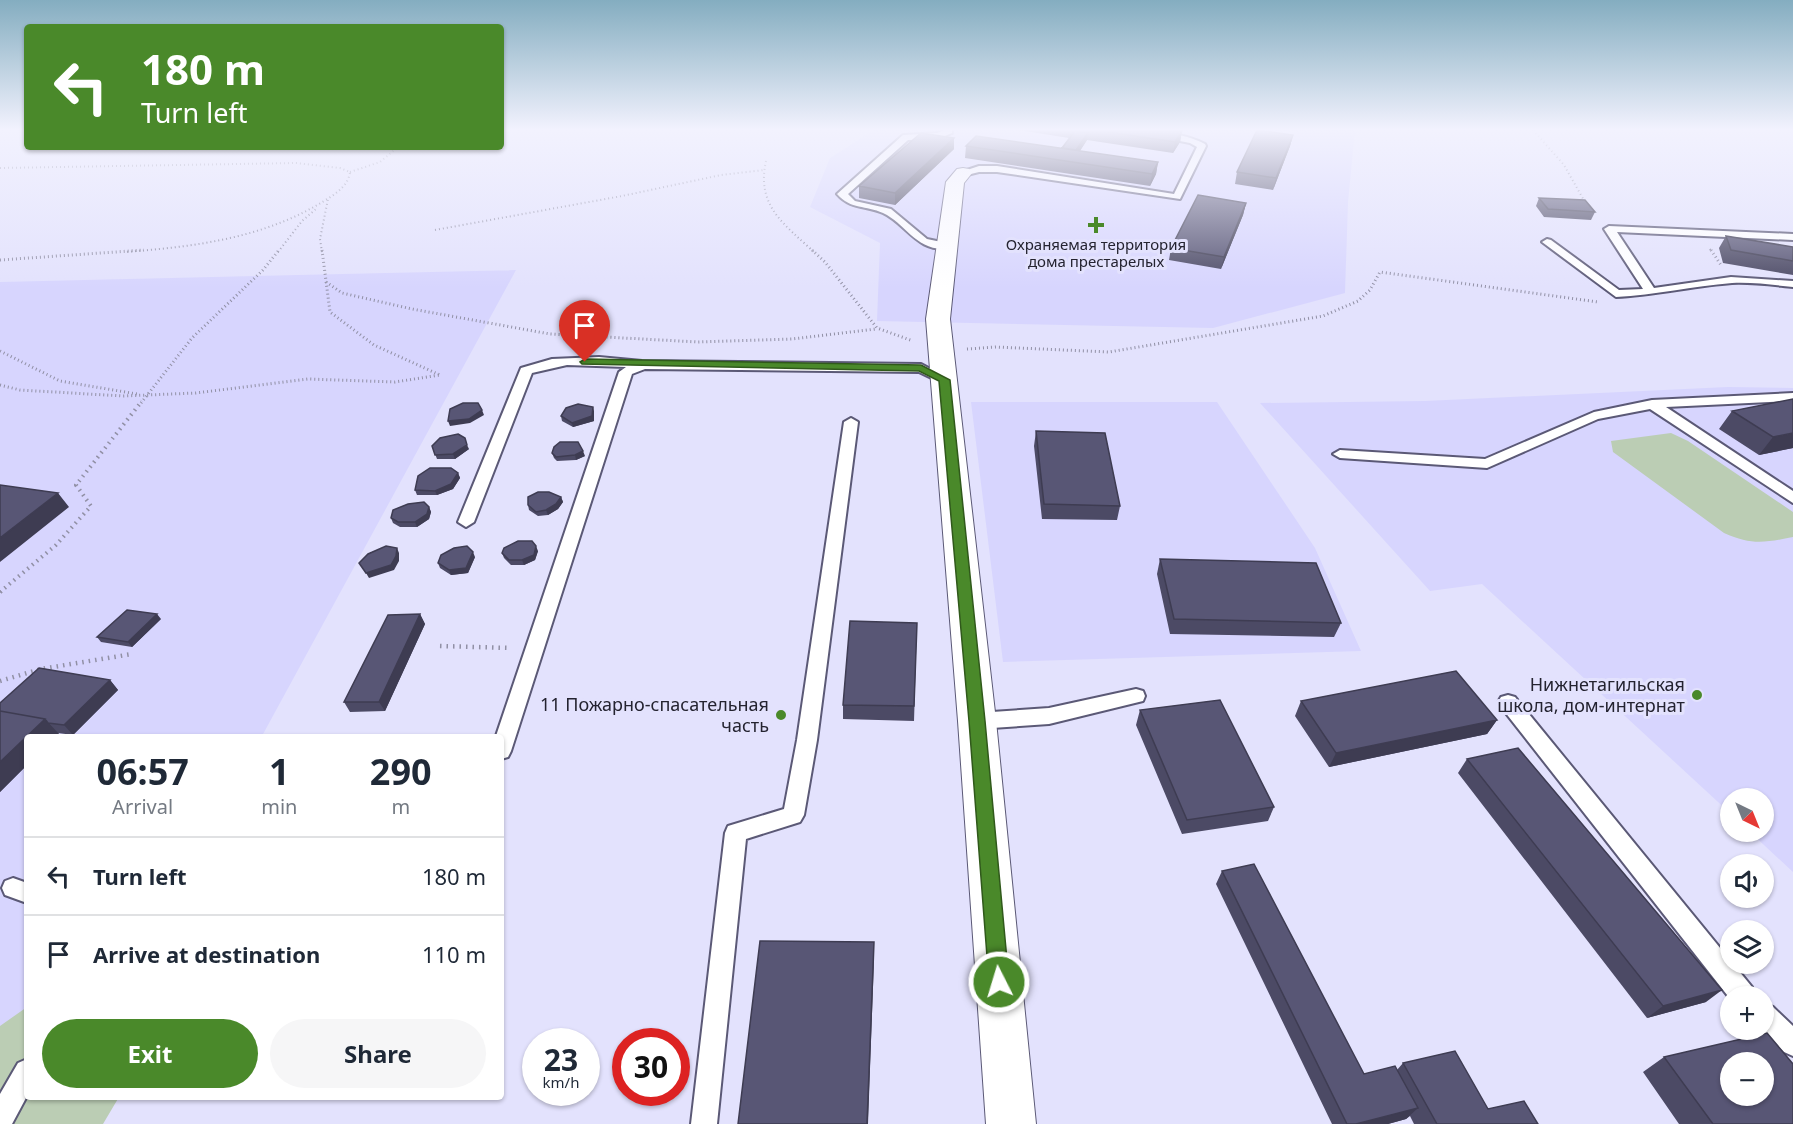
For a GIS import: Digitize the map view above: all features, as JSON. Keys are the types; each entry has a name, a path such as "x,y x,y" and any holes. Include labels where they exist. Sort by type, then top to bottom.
{"street":[{"path":"955,182 938,319 977,721 1011,1124"}],"lane":[{"path":"855,182 842,194 852,203 887,211 923,241 947,246"},
{"path":"1084,182 1178,197 1185,182"},
{"path":"1608,229 1698,231 1793,237"},
{"path":"1608,229 1651,292"},
{"path":"1547,242 1616,294 1651,292 1731,280 1759,280 1793,284"},
{"path":"466,522 526,371 539,364 608,361 642,365 921,368 943,365"},
{"path":"504,742 626,372 642,365"},
{"path":"1340,454 1487,464 1594,416 1652,404 1793,397"},
{"path":"1652,404 1793,498"},
{"path":"704,1124 736,832 793,815 807,740 851,422"},
{"path":"977,721 1049,716 1136,696"},
{"path":"1508,702 1735,986"},
{"path":"1774,1025 1793,1043"},
{"path":"0,1119 24,1077"}],"path":[{"path":"0,260 204,245 250,235 284,224 343,188 346,182"},
{"path":"435,230 686,182"},
{"path":"765,182 766,199 775,216 825,262 877,328 943,365 996,347 1109,352 1323,316 1351,307 1372,291 1380,272 1609,304 1616,294"},
{"path":"1576,182 1597,222 1608,229"},
{"path":"328,198 320,239 330,312 374,345 440,375"},
{"path":"0,592 56,545 91,506 76,485 192,338 263,270 302,221 328,198"},
{"path":"1698,231 1731,280"},
{"path":"326,282 342,293 412,309 550,334 698,342 792,339 877,328"},
{"path":"0,351 60,381 147,395"},
{"path":"0,386 20,390 147,395 196,393 308,380 395,382 440,375"},
{"path":"440,646 536,648"},
{"path":"0,681 41,669 132,654"}],"shaded area":[{"name":"Охраняемая территория дома престарелых","path":"820,182 1350,182 1345,293 1213,328 877,321 880,243 810,207"},
{"path":"516,270 263,734 24,734 24,1099 0,1124 0,282"},
{"name":"Нижнетагильская школа, дом-интернат","path":"1728,387 1793,388 1793,872 1761,842 1774,842 1774,788 1720,788 1720,804 1482,584 1430,591 1260,403 1425,401"},
{"path":"971,402 1217,402 1315,548 1361,651 1003,662"}],"green space":[{"path":"1671,433 1688,441 1793,512 1793,537 1758,542 1742,540 1724,533 1613,452 1611,441"},
{"path":"24,1009 24,1100 117,1100 103,1124 0,1124 0,1026"}],"building":[{"path":"863,182 906,182 895,193 859,186"},
{"path":"1198,195 1246,203 1224,257 1171,248"},
{"path":"1539,198 1585,200 1595,212 1548,209"},
{"path":"1726,236 1793,247 1793,261 1731,250"},
{"path":"1793,399 1793,433 1773,437 1732,411"},
{"path":"463,403 478,403 482,410 469,419 448,421 450,409"},
{"path":"578,404 593,407 592,416 572,423 561,416 566,408"},
{"path":"1036,431 1105,433 1120,506 1044,504"},
{"path":"458,434 465,438 467,445 453,454 435,455 432,446 440,438"},
{"path":"560,442 578,442 583,451 575,455 556,457 552,453 554,447"},
{"path":"430,468 451,468 458,473 451,484 435,491 415,490 418,476"},
{"path":"0,485 58,493 0,538"},
{"path":"538,492 549,492 561,497 556,504 546,510 536,512 528,505 528,497"},
{"path":"424,502 429,507 427,514 415,522 398,522 391,518 393,510 408,504"},
{"path":"518,541 532,541 536,546 534,555 522,560 509,560 502,553 504,548"},
{"path":"386,546 397,548 391,565 366,573 359,563 368,554"},
{"path":"467,546 473,552 466,568 449,570 438,563 441,555 454,548"},
{"path":"1160,559 1316,563 1341,623 1174,619"},
{"path":"127,610 157,614 128,642 97,637"},
{"path":"420,614 379,702 344,702 388,615"},
{"path":"850,621 917,623 914,706 843,705"},
{"path":"39,668 110,680 64,725 48,723 45,719 0,711 0,703"},
{"path":"1456,671 1497,720 1336,753 1301,701"},
{"path":"1220,700 1274,807 1187,820 1140,710"},
{"path":"0,711 45,719 29,734 24,734 24,739 0,762"},
{"path":"1518,748 1720,988 1720,991 1663,1006 1467,759"},
{"path":"1254,864 1364,1074 1395,1066 1418,1108 1356,1124 1347,1124 1222,871"},
{"path":"760,941 874,942 867,1124 738,1124"},
{"path":"1737,1040 1773,1040 1793,1064 1793,1124 1713,1124 1664,1057"},
{"path":"1455,1051 1488,1109 1524,1101 1538,1124 1437,1124 1403,1063"}],"place":[{"name":"Охраняемая территория дома престарелых","path":"1096,225"},
{"name":"Нижнетагильская школа, дом-интернат","path":"1697,695"},
{"name":"11 Пожарно-спасательная часть","path":"781,715"}],"route":[{"path":"585,362 608,361 642,365 921,368 944,380 977,721 999,982"}]}
